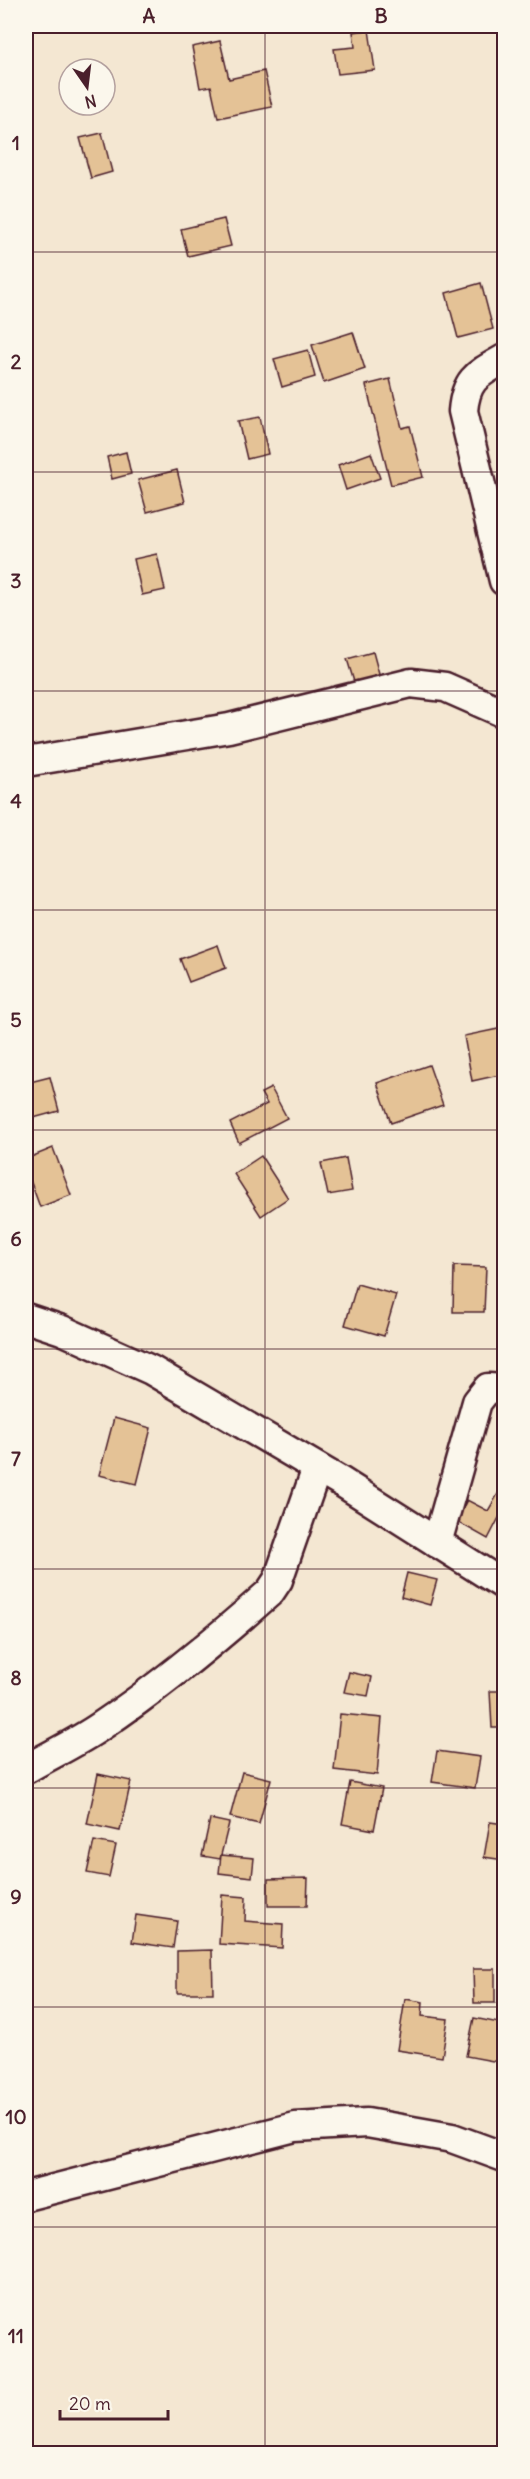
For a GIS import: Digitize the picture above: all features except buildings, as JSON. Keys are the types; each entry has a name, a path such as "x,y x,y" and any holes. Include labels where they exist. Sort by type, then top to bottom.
{"street":[{"path":"504,359 475,376 465,393 463,411 504,581"},
{"path":"26,762 229,728 411,683 445,687 504,713"},
{"path":"26,1318 62,1330 151,1370 317,1468 504,1585"},
{"path":"437,1543 477,1402 488,1388 504,1389"},
{"path":"26,1769 99,1728 141,1698 193,1659 270,1592 278,1580 317,1468"},
{"path":"26,2196 295,2127 367,2122 452,2138 504,2157"}]}
